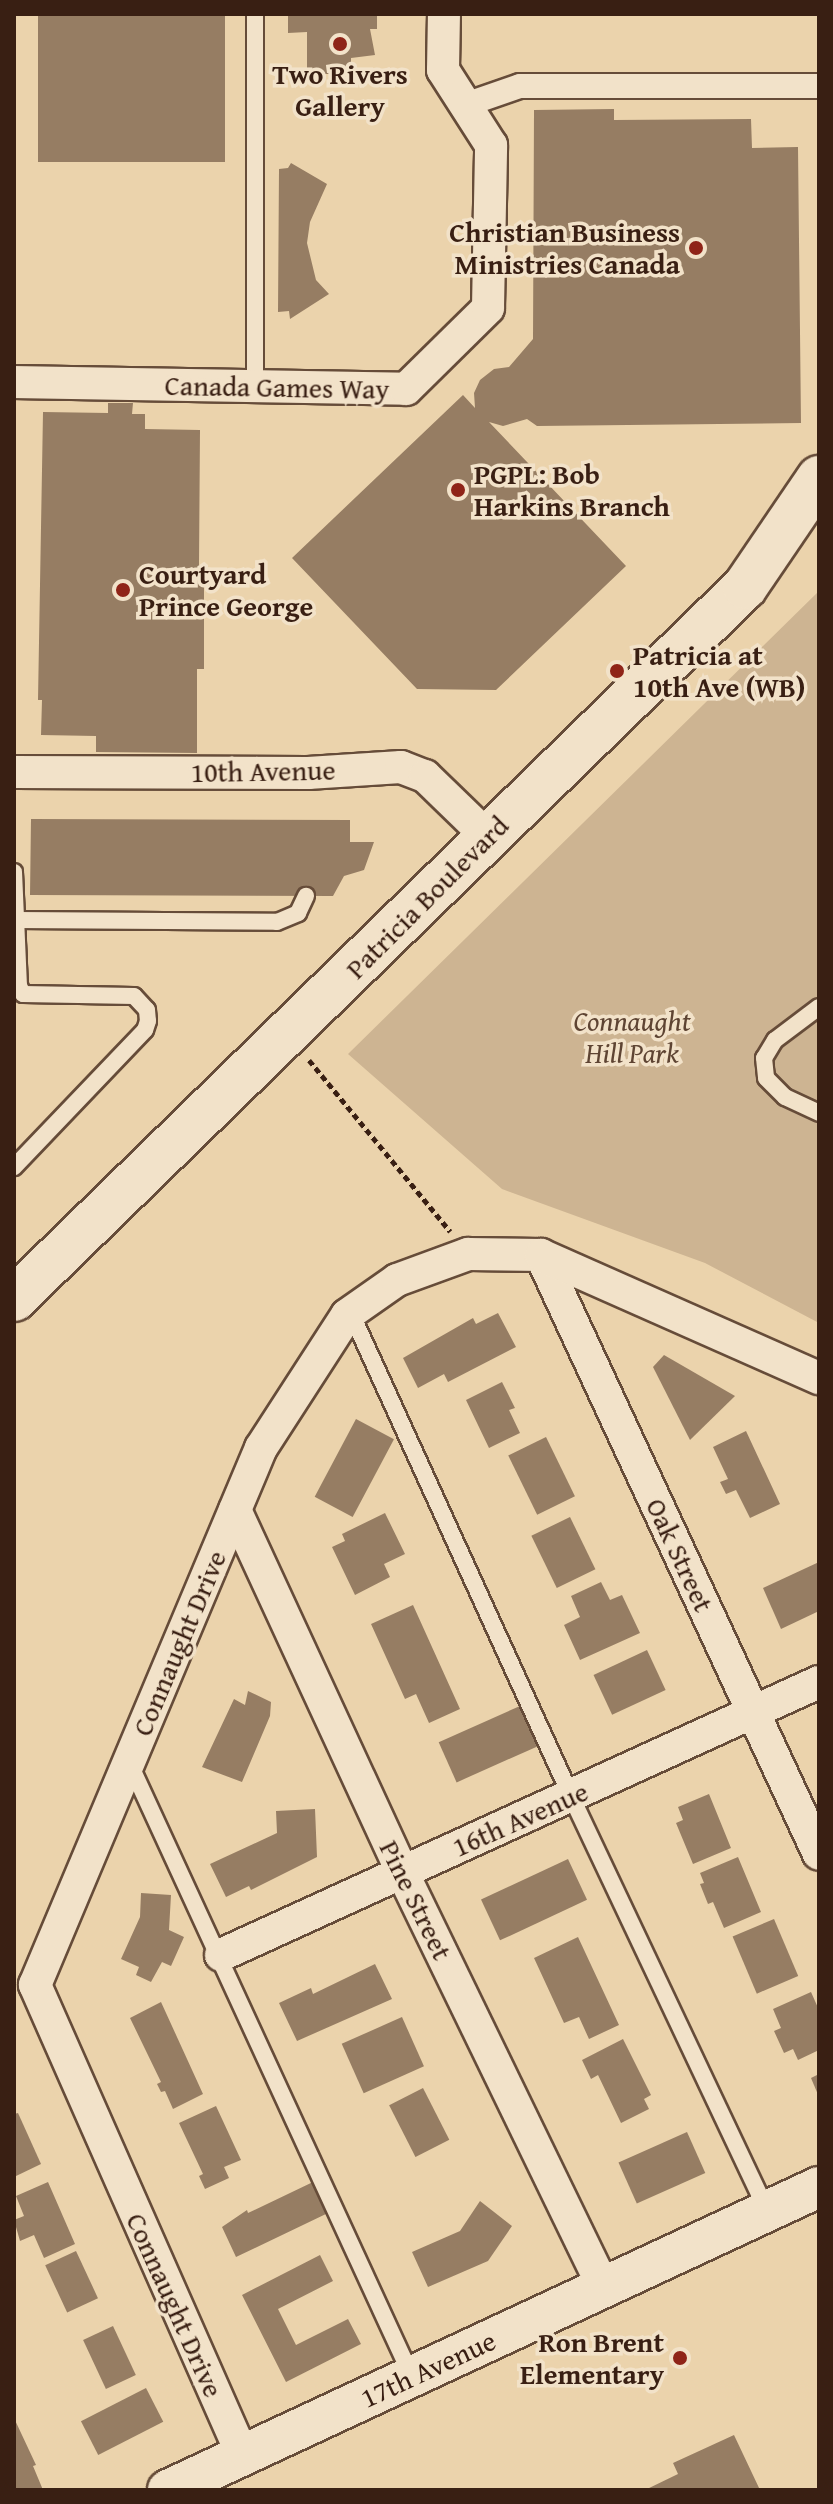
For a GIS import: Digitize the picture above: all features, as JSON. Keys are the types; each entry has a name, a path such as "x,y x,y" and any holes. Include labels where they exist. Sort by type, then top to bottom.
{"main road":[{"name":"Patricia Boulevard","path":"14,1299 745,587 796,517 819,478"}],"street":[{"name":"Canada Games Way","path":"14,382 406,389 488,308 491,145 443,70 444,14"},
{"path":"465,105 520,86 819,86"},
{"name":"10th Avenue","path":"14,772 308,773 401,767 425,776 487,836"},
{"name":"Connaught Drive","path":"242,2454 35,1985 261,1448 351,1313 397,1280 468,1254 541,1255 819,1378"},
{"name":"Oak Street","path":"541,1255 819,1854"},
{"name":"Pine Street","path":"235,1510 402,1872 603,2286"},
{"name":"16th Avenue","path":"221,1955 819,1682"},
{"name":"17th Avenue","path":"168,2490 819,2187"}],"lane":[{"path":"255,14 255,388"},
{"path":"14,872 19,986 23,994 134,996 147,1010 148,1021 145,1030 14,1167"},
{"path":"16,920 277,922 298,913 306,896"},
{"path":"819,1007 775,1040 764,1058 766,1078 785,1097 819,1113"},
{"path":"351,1313 571,1796 768,2211"},
{"path":"129,1761 221,1955 413,2378"}],"path":[{"path":"288,1035 468,1254"}],"green space":[{"name":"Connaught Hill Park","path":"819,591 819,1323 705,1263 502,1189 348,1054"}],"building":[{"path":"38,14 225,14 225,162 38,162"},
{"name":"Two Rivers Gallery","path":"288,14 377,14 377,29 370,29 375,55 351,58 351,74 307,74 307,32 288,33"},
{"path":"614,109 614,120 751,119 752,148 798,147 801,423 537,426 527,419 503,426 489,422 626,566 496,690 417,689 292,558 463,395 475,408 474,393 480,380 494,369 509,367 533,339 534,110"},
{"path":"291,163 327,184 310,222 307,243 316,280 329,294 290,319 289,311 278,312 279,169 288,168"},
{"path":"108,403 133,403 132,414 145,414 145,429 200,430 199,565 204,565 204,669 197,669 197,753 96,752 96,736 41,735 42,700 38,700 43,412 108,413"},
{"path":"31,819 350,820 350,842 374,842 364,870 344,876 333,896 30,895"},
{"path":"498,1313 516,1347 448,1382 444,1374 418,1388 403,1358 473,1318 476,1324"},
{"path":"664,1355 735,1396 690,1440 653,1367"},
{"path":"502,1382 515,1408 509,1410 520,1433 489,1448 466,1400"},
{"path":"356,1419 394,1439 353,1517 315,1497"},
{"path":"746,1431 780,1504 750,1518 736,1490 726,1494 720,1482 728,1479 713,1447"},
{"path":"546,1437 575,1496 537,1515 508,1455"},
{"path":"385,1513 405,1554 384,1564 390,1577 355,1595 332,1547 345,1541 342,1534"},
{"path":"570,1517 595,1569 557,1588 531,1536"},
{"path":"819,1562 819,1611 781,1629 763,1588"},
{"path":"601,1582 610,1600 622,1595 640,1633 580,1660 564,1625 580,1617 571,1596"},
{"path":"413,1605 460,1709 429,1723 416,1694 405,1699 371,1624"},
{"path":"647,1650 666,1690 612,1715 594,1675"},
{"path":"248,1691 271,1702 270,1716 242,1782 202,1767 234,1699 245,1705"},
{"path":"520,1706 538,1746 457,1782 439,1742"},
{"path":"709,1794 731,1848 693,1864 676,1823 683,1820 678,1807"},
{"path":"315,1809 317,1857 251,1890 249,1886 226,1897 210,1864 277,1833 276,1811"},
{"path":"738,1857 761,1912 724,1928 713,1902 708,1904 700,1884 704,1883 700,1873"},
{"path":"568,1859 587,1900 500,1940 481,1900"},
{"path":"141,1893 171,1895 169,1930 184,1937 171,1966 162,1962 151,1982 136,1975 139,1967 121,1959 140,1917"},
{"path":"774,1919 798,1976 757,1994 733,1937"},
{"path":"578,1937 619,2025 589,2039 579,2017 564,2023 534,1958"},
{"path":"375,1964 392,1999 297,2041 279,2003 311,1988 313,1994"},
{"path":"811,1992 819,2010 819,2050 798,2060 793,2049 784,2053 774,2031 781,2028 773,2009"},
{"path":"161,2002 203,2094 173,2109 165,2091 161,2092 157,2084 161,2082 130,2018"},
{"path":"402,2017 424,2066 364,2093 342,2044"},
{"path":"623,2039 651,2095 644,2099 649,2109 621,2123 598,2075 591,2079 582,2060"},
{"path":"819,2074 819,2097 811,2078"},
{"path":"423,2088 449,2140 415,2157 389,2105"},
{"path":"216,2106 241,2160 224,2167 229,2178 205,2189 199,2176 203,2174 179,2123"},
{"path":"18,2113 41,2164 14,2177 14,2114"},
{"path":"687,2132 705,2173 637,2204 618,2163"},
{"path":"48,2182 75,2244 44,2258 34,2235 20,2241 14,2220 24,2216 16,2196"},
{"path":"313,2182 328,2213 236,2257 222,2227 247,2210 248,2213"},
{"path":"480,2201 512,2226 488,2261 428,2287 412,2252 460,2231"},
{"path":"76,2251 98,2298 67,2312 45,2265"},
{"path":"320,2255 333,2281 278,2309 296,2345 348,2319 361,2344 286,2382 242,2295"},
{"path":"113,2326 136,2375 106,2389 83,2340"},
{"path":"146,2388 163,2422 98,2455 81,2421"},
{"path":"14,2418 36,2465 33,2466 43,2490 14,2490"},
{"path":"734,2435 760,2490 645,2490 678,2474 673,2463"}],"place":[{"name":"Two Rivers Gallery","path":"340,44"},
{"name":"Christian Business Ministries Canada","path":"696,248"},
{"name":"PGPL: Bob Harkins Branch","path":"458,490"},
{"name":"Courtyard Prince George","path":"123,590"},
{"name":"Patricia at 10th Ave (WB)","path":"617,671"},
{"name":"Ron Brent Elementary","path":"680,2358"}]}
